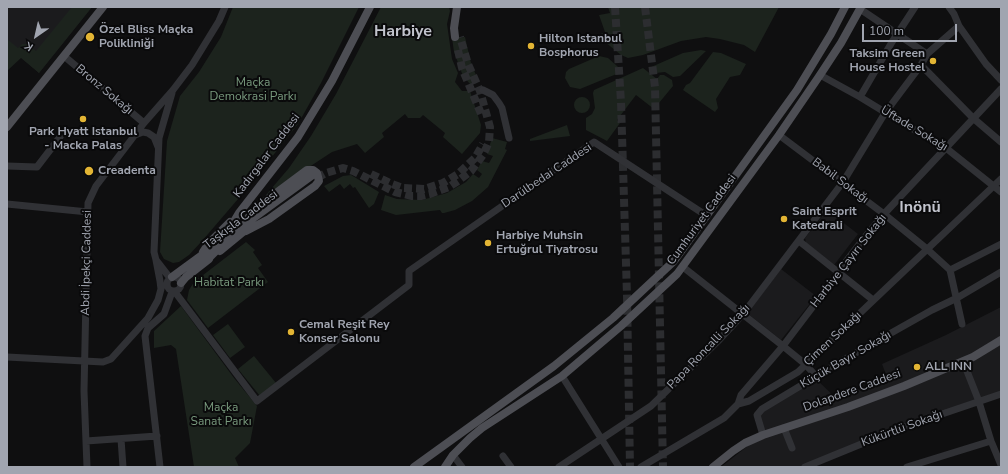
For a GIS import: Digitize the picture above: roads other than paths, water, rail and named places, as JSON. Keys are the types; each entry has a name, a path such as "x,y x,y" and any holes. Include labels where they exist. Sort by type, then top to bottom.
{"main road":[{"path":"7,127 103,7"},
{"name":"Kadırgalar Caddesi","path":"203,259 209,243 239,213 290,149 313,115 370,7"},
{"path":"457,7 454,28 457,37 462,7"},
{"name":"Cumhuriyet Caddesi","path":"474,424 554,366 613,318 674,261 797,90 831,34 845,7"},
{"name":"Cumhuriyet Caddesi","path":"445,467 453,455 470,438 482,428 562,376 627,321 683,268 779,135 820,75 860,8"},
{"path":"307,170 313,170 317,173 319,181 315,186 274,216 246,226 248,218 256,208 307,170"},
{"name":"Taşkışla Caddesi","path":"181,283 224,239 246,226 316,176"},
{"name":"Kadırgalar Caddesi","path":"224,239 239,213"},
{"path":"707,216 716,222"},
{"name":"Taşkışla Caddesi","path":"171,278 227,246 246,226"},
{"name":"Dolapdere Caddesi","path":"713,467 745,443 763,435 848,407 963,361 1001,340"},
{"path":"417,466 474,424"},
{"path":"438,467 474,424"}],"street":[{"name":"Abdi İpekçi Caddesi","path":"87,467 84,391 88,203 96,186 144,124 173,90 210,38 220,21 225,7"},
{"path":"860,97 916,7"},
{"path":"948,7 954,14 959,26 986,64 1001,80"},
{"path":"860,8 927,54"},
{"name":"Papa Roncalli Sokağı","path":"559,467 651,406 718,341 743,314 843,182 885,113 921,65 927,54 959,26"},
{"name":"Bronz Sokağı","path":"64,56 144,124"},
{"path":"921,65 973,118 1001,142"},
{"name":"Üftade Sokağı","path":"820,75 946,148 1001,192"},
{"name":"Harbiye Çayırı Sokağı","path":"738,404 741,394 783,346 837,276 838,272 884,214 1001,89"},
{"path":"7,357 103,362 111,359 148,318 158,300 161,289 154,252 159,138 173,90"},
{"path":"483,90 493,95 502,108 509,138"},
{"path":"136,135 143,132 148,133 154,137 159,149"},
{"name":"Babil Sokağı","path":"779,135 884,214 950,270"},
{"path":"7,166 37,167 60,137"},
{"name":"Darülbedai Caddesi","path":"174,292 257,401 409,285 409,271 594,142 707,216"},
{"name":"Çimen Sokağı","path":"641,467 724,418 738,404 749,402 798,372 1001,179"},
{"path":"7,204 88,212"},
{"path":"799,241 873,300"},
{"path":"962,324 950,270 1001,244"},
{"path":"156,260 171,278"},
{"path":"683,268 783,346 805,364 816,376"},
{"name":"Küçük Bayır Sokağı","path":"763,435 758,415 762,409 816,376 1001,272"},
{"path":"137,330 146,331 164,314 174,292 180,288 181,283 178,278 171,278 167,282 167,287 174,292"},
{"path":"146,331 160,467"},
{"path":"963,361 979,400 991,441 1001,465"},
{"path":"562,376 619,467"},
{"name":"Kükürtlü Sokağı","path":"805,467 898,429 979,400 1001,394"},
{"path":"784,428 792,448"},
{"path":"86,441 121,440 157,436"},
{"path":"121,440 123,467"},
{"path":"907,467 991,441"},
{"path":"453,455 462,467"},
{"path":"503,456 511,467"}],"tunnel":[{"path":"615,7 621,102 627,296 630,467"},
{"path":"645,7 655,87 663,467"},
{"path":"317,178 326,173 343,168 353,171 395,192 412,196 421,196 449,187 471,171 483,155 489,142 490,127 480,91 468,64 460,37"},
{"path":"458,50 462,68 482,116"},
{"path":"371,174 403,188 424,189 443,183 458,174 475,158 483,144"}],"place":[{"name":"Özel Bliss Maçka Polikliniği","path":"90,37"},
{"name":"Hilton Istanbul Bosphorus","path":"531,46"},
{"name":"Taksim Green House Hostel","path":"933,61"},
{"name":"Park Hyatt Istanbul - Macka Palas","path":"83,119"},
{"name":"Creadenta","path":"89,171"},
{"name":"Saint Esprit Katedrali","path":"784,219"},
{"name":"Harbiye Muhsin Ertuğrul Tiyatrosu","path":"488,243"},
{"name":"Cemal Reşit Rey Konser Salonu","path":"291,332"},
{"name":"ALL INN","path":"917,367"}],"district":[{"name":"Harbiye","path":"403,32"},
{"name":"Inönü","path":"920,208"}],"park label":[{"name":"Maçka Demokrasi Parkı","path":"253,90"},
{"name":"Habitat Parkı","path":"229,283"},
{"name":"Maçka Sanat Parkı","path":"221,415"}]}
